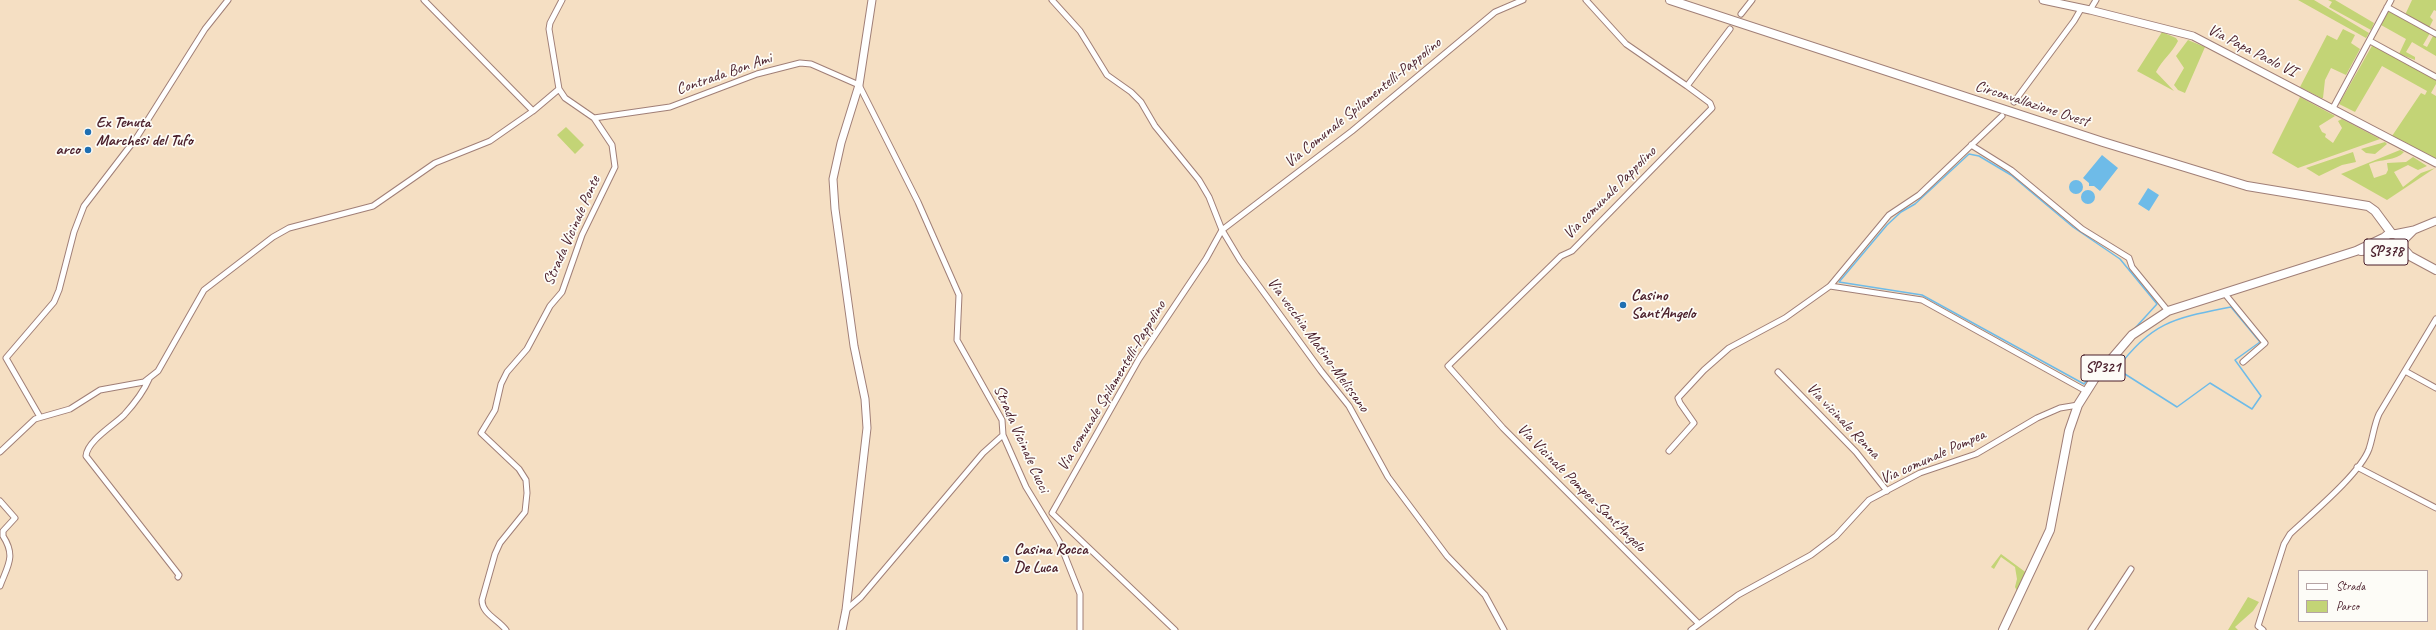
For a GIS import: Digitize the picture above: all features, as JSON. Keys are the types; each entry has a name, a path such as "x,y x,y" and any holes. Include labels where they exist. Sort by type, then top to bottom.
{"main road":[{"path":"842,630 846,610 867,428 865,399 854,346 835,209 833,179 841,143 859,85 872,0"},
{"name":"Circonvallazione Ovest","path":"1670,0 2103,142 2247,186 2368,206 2375,212 2384,224 2389,236"},
{"name":"Via Papa Paolo VI","path":"2042,0 2090,10 2193,36 2436,163"},
{"path":"2389,236 2414,230 2436,221"},
{"path":"2402,244 2414,230"},
{"name":"SP321","path":"2003,630 2050,530 2069,431 2078,405 2086,391 2132,335 2168,311 2356,251 2389,236"},
{"name":"SP378","path":"2421,263 2389,253 2382,245 2389,236 2402,244 2410,256 2436,270"},
{"name":"SP378","path":"2389,253 2396,253 2402,244"},
{"path":"2356,251 2376,250 2389,253"}],"street":[{"path":"40,417 6,358 54,302 59,290 74,232 84,206 137,137 211,20 228,0"},
{"path":"424,0 534,111"},
{"path":"178,577 179,575 86,456 90,446 133,404 149,379 158,371 204,290 273,238 290,228 373,206 435,163 490,140 534,111 559,90 549,30 550,23 562,0"},
{"path":"1052,0 1080,31 1107,75 1131,92 1141,102 1168,144 1199,180 1209,197 1222,230"},
{"name":"Via Comunale Spilamentelli-Pappolino","path":"1222,230 1352,131 1495,12 1523,0"},
{"path":"1586,0 1626,44 1687,86 1730,29"},
{"path":"1741,14 1752,0"},
{"path":"2090,10 2096,0"},
{"path":"2333,108 2391,0"},
{"path":"2387,7 2436,34"},
{"path":"2014,102 2074,21 2081,9"},
{"path":"2370,41 2436,77"},
{"name":"Contrada Bon Ami","path":"594,118 670,107 757,74 800,63 812,64 859,85"},
{"name":"Strada Vicinale Cucci","path":"859,85 918,202 959,295 957,340 1002,420 1003,435 1026,487 1059,541 1080,594 1080,630"},
{"name":"Via comunale Pappolino","path":"1448,366 1562,256 1572,251 1712,108 1710,103 1687,86"},
{"name":"Strada Vicinale Ponte","path":"506,630 482,606 482,600 500,543 525,512 527,504 526,480 519,469 481,433 494,410 501,384 507,372 526,349 550,306 562,292 582,235 616,167 612,145 594,118 565,98 559,90"},
{"path":"1669,451 1694,423 1678,398 1704,370 1729,348 1785,318 1830,286 1889,215 1918,195 2002,116"},
{"path":"1971,145 2011,170 2082,229 2129,258 2132,267 2168,311"},
{"name":"Via comunale Spilamentelli-Pappolino","path":"1174,630 1052,513 1139,359 1206,259 1222,230"},
{"name":"Via vecchia Matino-Melissano","path":"1222,230 1276,310 1349,406 1375,457 1404,501 1447,556 1485,595 1504,630"},
{"path":"1830,286 1922,300 2086,391"},
{"path":"2225,294 2265,343 2243,362"},
{"path":"2263,630 2258,626 2284,544 2290,534 2357,468 2369,450 2374,427 2379,414 2436,319"},
{"name":"Via Vicinale Pompea-Sant'Angelo","path":"1448,366 1503,428 1699,624"},
{"path":"2405,371 2436,388"},
{"name":"Via vicinale Renna","path":"1778,372 1856,452 1887,491"},
{"path":"0,452 35,419 70,409 100,390 149,379"},
{"name":"Via comunale Pompea","path":"1691,630 1738,595 1811,555 1836,536 1869,500 1920,473 1976,454 2037,418 2060,408 2078,405"},
{"path":"846,610 861,597 978,458 1003,435"},
{"path":"2357,468 2436,508"},
{"path":"0,501 15,518 3,531 3,536 11,547 11,555 0,586"},
{"path":"2091,630 2131,569"}],"green space":[{"path":"2298,0 2314,0 2369,33 2366,38"},
{"path":"2328,0 2335,0 2374,23 2371,30 2329,7 2332,2"},
{"path":"2412,0 2436,0 2436,11 2434,10 2430,17 2433,20 2429,28 2405,15"},
{"path":"2388,11 2430,33 2423,45 2427,47 2433,36 2436,37 2436,56 2412,42 2406,52 2415,57 2415,60 2399,54 2406,39 2381,25"},
{"path":"2343,29 2355,35 2351,43 2360,49 2346,75 2331,68 2325,80 2323,98 2321,98 2300,87 2327,35 2337,40"},
{"path":"2162,32 2176,38 2178,41 2156,72 2174,91 2137,71"},
{"path":"2188,40 2205,47 2185,93 2178,90 2174,85 2184,68 2176,56"},
{"path":"2373,44 2436,79 2436,84 2431,93 2436,96 2436,161 2392,136 2421,93 2425,95 2427,91 2382,66 2355,112 2339,104"},
{"path":"2300,97 2335,116 2319,126 2322,132 2326,134 2325,137 2333,143 2342,128 2338,121 2342,119 2380,139 2298,168 2272,153"},
{"path":"566,127 584,145 575,154 557,135"},
{"path":"2385,142 2387,144 2375,154 2366,153 2361,149"},
{"path":"2400,150 2404,152 2397,157 2369,164 2374,178 2386,174 2388,170 2387,163 2406,162 2413,157 2427,166 2418,170 2408,165 2394,172 2403,187 2421,173 2435,168 2387,200 2341,174"},
{"path":"2353,152 2356,162 2342,165 2319,176 2306,168"},
{"path":"2001,554 2028,574 2017,591 2015,587 2017,579 2015,567 2001,557 1994,569 1991,567"},
{"path":"2248,597 2259,602 2253,611 2235,627 2238,630 2228,630"}],"water":[{"path":"2102,155 2118,168 2100,191 2094,186 2089,186 2089,183 2083,178"},
{"path":"2073,180 2079,180 2083,184 2083,190 2079,194 2073,194 2069,190 2069,184"},
{"path":"2148,188 2159,195 2149,211 2138,204"},
{"path":"2085,190 2091,190 2095,194 2095,200 2091,204 2085,204 2081,200 2081,194"}],"waterway":[{"path":"1969,154 1979,156 2011,175 2073,227 2120,259 2157,304 2084,384 1922,295 1839,282 1887,225 1901,212 1915,204 1969,154"},
{"path":"2231,307 2260,342 2235,360 2261,396 2252,409 2210,383 2177,407 2117,369 2142,341 2154,331 2166,324 2195,315 2231,307"}],"place":[{"name":"Ex Tenuta Marchesi del Tufo","path":"88,132"},
{"name":"arco","path":"88,150"},
{"name":"Casino Sant'Angelo","path":"1623,305"},
{"name":"Casina Rocca De Luca","path":"1006,559"}]}
